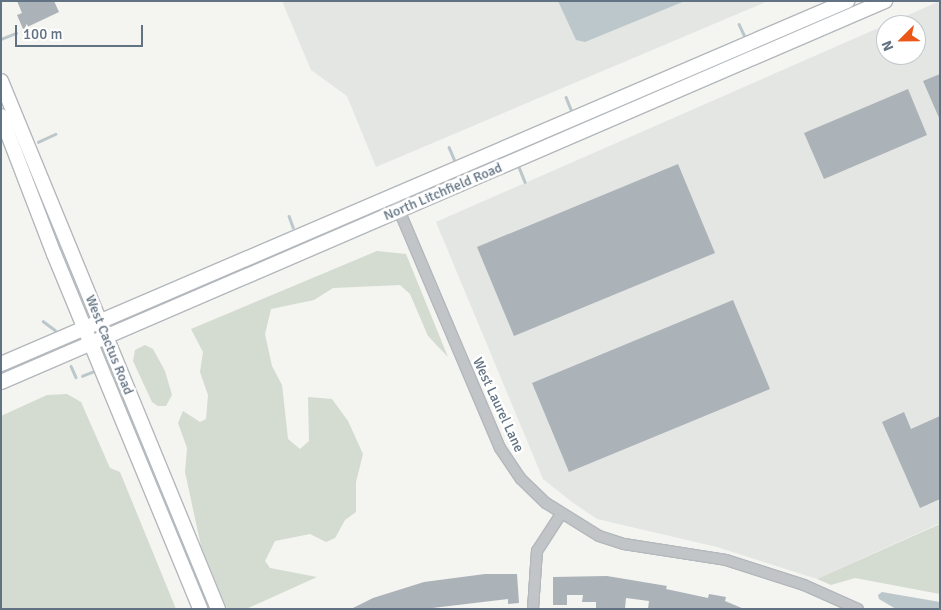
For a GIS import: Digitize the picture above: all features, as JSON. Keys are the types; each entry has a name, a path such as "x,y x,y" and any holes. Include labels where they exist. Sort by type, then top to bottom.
{"main road":[{"name":"North Litchfield Road","path":"1,364 847,1"},
{"name":"North Litchfield Road","path":"1,382 885,1"},
{"name":"West Cactus Road","path":"1,82 218,609"},
{"name":"West Cactus Road","path":"1,116 84,329 200,609"}],"street":[{"name":"West Laurel Lane","path":"393,196 500,448 521,479 561,514 599,536 624,544 726,560 797,583 858,609"},
{"path":"533,609 537,551 561,514"}],"shaded area":[{"path":"282,1 768,1 376,167 347,96 311,70"},
{"path":"558,1 685,1 585,42 576,40"},
{"path":"940,1 940,523 817,579 717,547 597,519 543,479 436,222 876,29 876,65 926,65 926,15 908,15"},
{"path":"377,251 406,254 448,357 428,336 410,294 400,285 333,288 314,300 271,309 265,334 272,366 282,385 288,439 300,449 309,441 308,397 332,399 348,421 363,454 356,482 356,512 345,520 335,538 326,542 310,534 275,541 265,561 270,568 317,577 246,609 227,609 201,546 185,472 187,448 178,423 183,411 200,422 206,419 208,395 200,372 203,352 191,329"},
{"path":"145,345 153,349 165,371 172,395 166,406 158,406 152,402 133,361 135,350"},
{"path":"67,394 81,402 110,468 120,472 176,609 1,609 1,416 47,395"},
{"path":"940,524 940,594 855,578 831,585 817,579"},
{"path":"882,592 940,602 940,609 896,609 879,599 878,595"}],"building":[{"path":"17,1 54,1 59,12 23,29 17,15 22,13"},
{"path":"940,74 940,120 923,81"},
{"path":"908,89 927,135 824,179 804,133"},
{"path":"678,164 715,253 514,336 477,247"},
{"path":"733,300 770,389 569,472 532,383"},
{"path":"904,412 911,429 940,416 940,499 920,508 882,422"},
{"path":"485,574 517,574 519,603 508,604 508,599 424,609 351,609 373,598 424,582"},
{"path":"607,576 667,586 666,589 708,598 709,594 726,597 725,601 744,609 648,609 649,601 626,598 625,609 596,608 596,602 582,602 583,595 567,595 567,605 553,605 553,577"}],"waterway":[{"path":"739,24 745,37"},
{"path":"1,39 16,33"},
{"path":"566,97 572,112"},
{"path":"38,142 55,134"},
{"path":"449,147 455,161"},
{"path":"519,167 525,182"},
{"path":"289,216 293,227"},
{"path":"43,321 55,330"},
{"path":"71,366 76,377"},
{"path":"82,376 92,372"}]}
